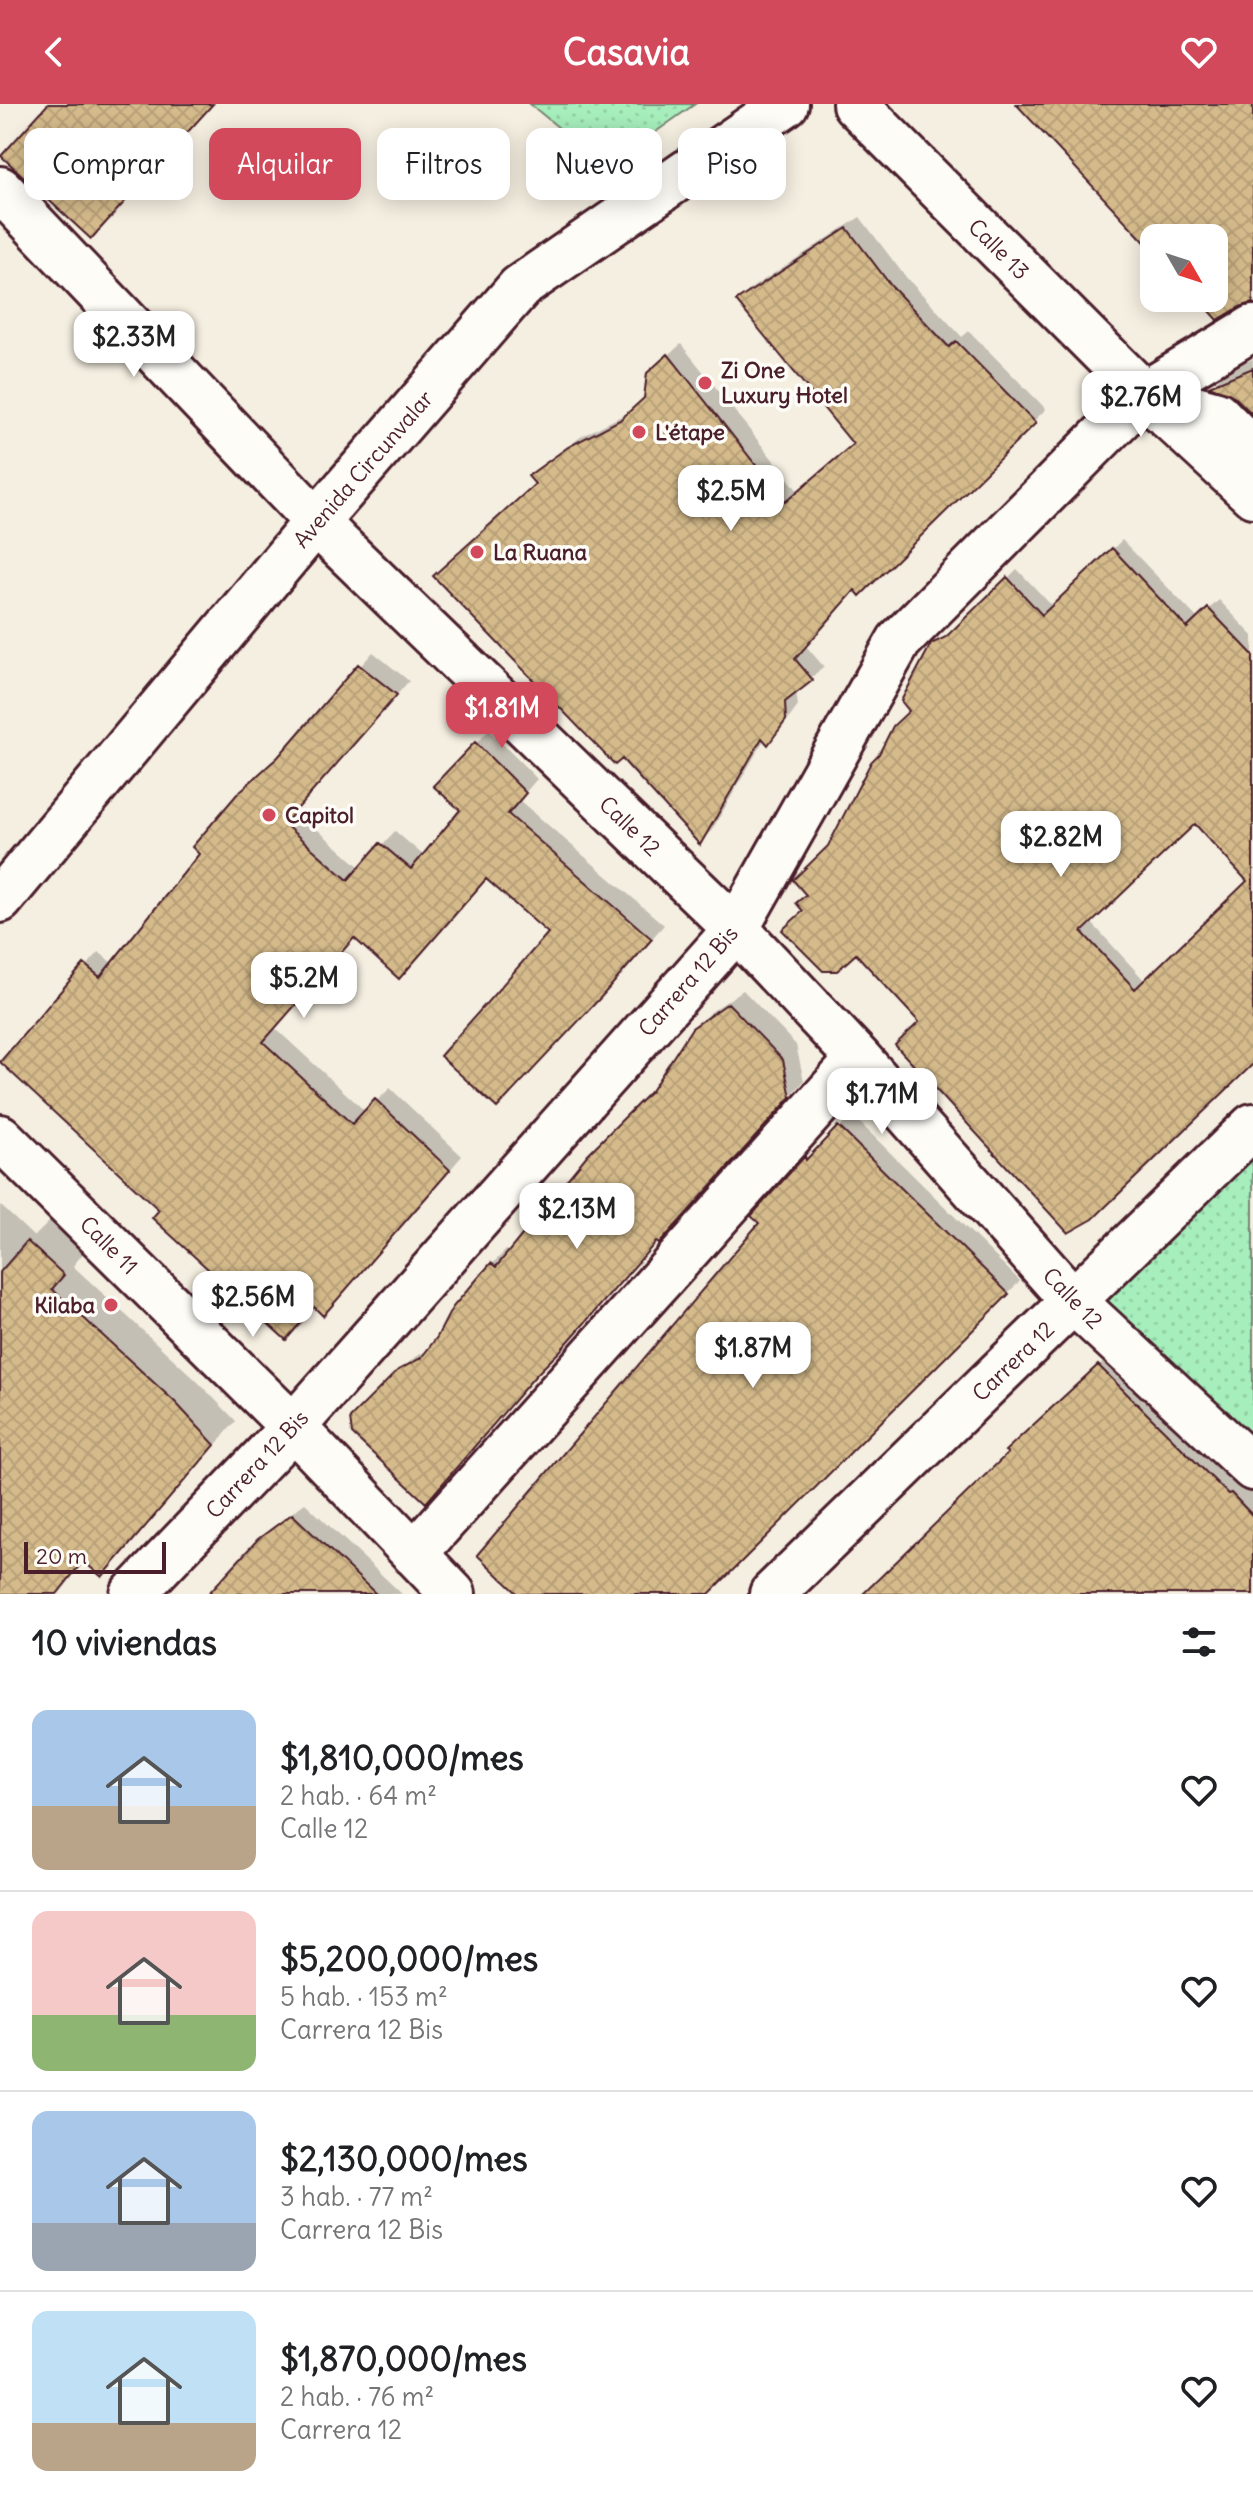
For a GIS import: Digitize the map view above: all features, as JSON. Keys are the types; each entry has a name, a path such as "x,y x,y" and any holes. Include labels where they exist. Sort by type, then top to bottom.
{"street":[{"name":"Avenida Circunvalar","path":"0,900 316,522 520,287 786,104"},
{"name":"Calle 13","path":"855,104 1144,394 1253,495"},
{"name":"Calle 12","path":"0,189 316,522 736,929 859,1059 1074,1302 1253,1468"},
{"name":"Carrera 12 Bis","path":"133,1594 293,1427 736,929 899,641 1144,394 1253,328"},
{"name":"Calle 13","path":"1144,394 1217,414 1253,451"},
{"path":"414,1554 859,1059"},
{"name":"Carrera 12","path":"772,1594 1253,1126"},
{"name":"Calle 11","path":"0,1137 293,1427 453,1594"}],"green space":[{"path":"530,104 695,104 661,128 559,128"},
{"path":"1253,1126 1253,1468 1074,1302"}],"building":[{"path":"48,104 213,104 191,128 26,128"},
{"path":"1016,104 1253,104 1253,303 1218,320 1211,312 1228,312 1228,224 1140,224 1140,237"},
{"path":"24,131 24,177 1,156"},
{"path":"49,200 126,200 91,239"},
{"path":"847,228 892,287 949,347 956,341 1036,423 860,596 855,590 795,659 813,680 785,702 786,720 768,745 762,738 700,845 622,759 615,765 433,576 535,484 528,476 568,447 620,420 644,398 647,373 668,354 785,502 853,444 736,301"},
{"path":"1253,368 1253,415 1234,396 1209,386"},
{"path":"1112,548 1187,628 1208,608 1253,655 1253,1064 1093,1219 1068,1233 895,1045 919,1022 856,954 837,971 823,971 782,930 803,911 796,903 806,895 793,880 828,846 871,762 879,754 893,726 909,711 901,701 931,644 946,637 1007,577 1042,615","holes":["1195,824 1247,881 1135,989 1082,932"]},
{"path":"358,664 397,695 284,824 348,880 380,843 411,869 460,810 433,786 475,742 526,793 508,814 652,939 497,1108 440,1056 548,933 486,879 399,979 354,938 263,1042 352,1124 375,1099 450,1170 323,1316 314,1307 286,1340 152,1218 159,1210 0,1062 84,964 100,977 199,854 192,847 238,793 278,757"},
{"path":"728,1003 783,1060 791,1097 536,1375 426,1503 352,1434 350,1418 398,1370 421,1358 437,1337 452,1308 491,1263 496,1267 588,1154 651,1091 692,1028"},
{"path":"838,1126 1009,1294 709,1594 518,1594 477,1555 759,1223 751,1216 805,1156 806,1160"},
{"path":"27,1241 64,1275 52,1289 175,1402 215,1445 102,1577 83,1561 57,1594 0,1594 0,1272"},
{"path":"1098,1365 1253,1516 1253,1594 863,1594 1008,1453 1005,1451"},
{"path":"292,1514 376,1594 208,1594 258,1539"}],"place":[{"name":"Zi One Luxury Hotel","path":"705,383"},
{"name":"L'étape","path":"639,432"},
{"name":"La Ruana","path":"477,552"},
{"name":"Capitol","path":"269,815"},
{"name":"Kilaba","path":"111,1305"}]}
